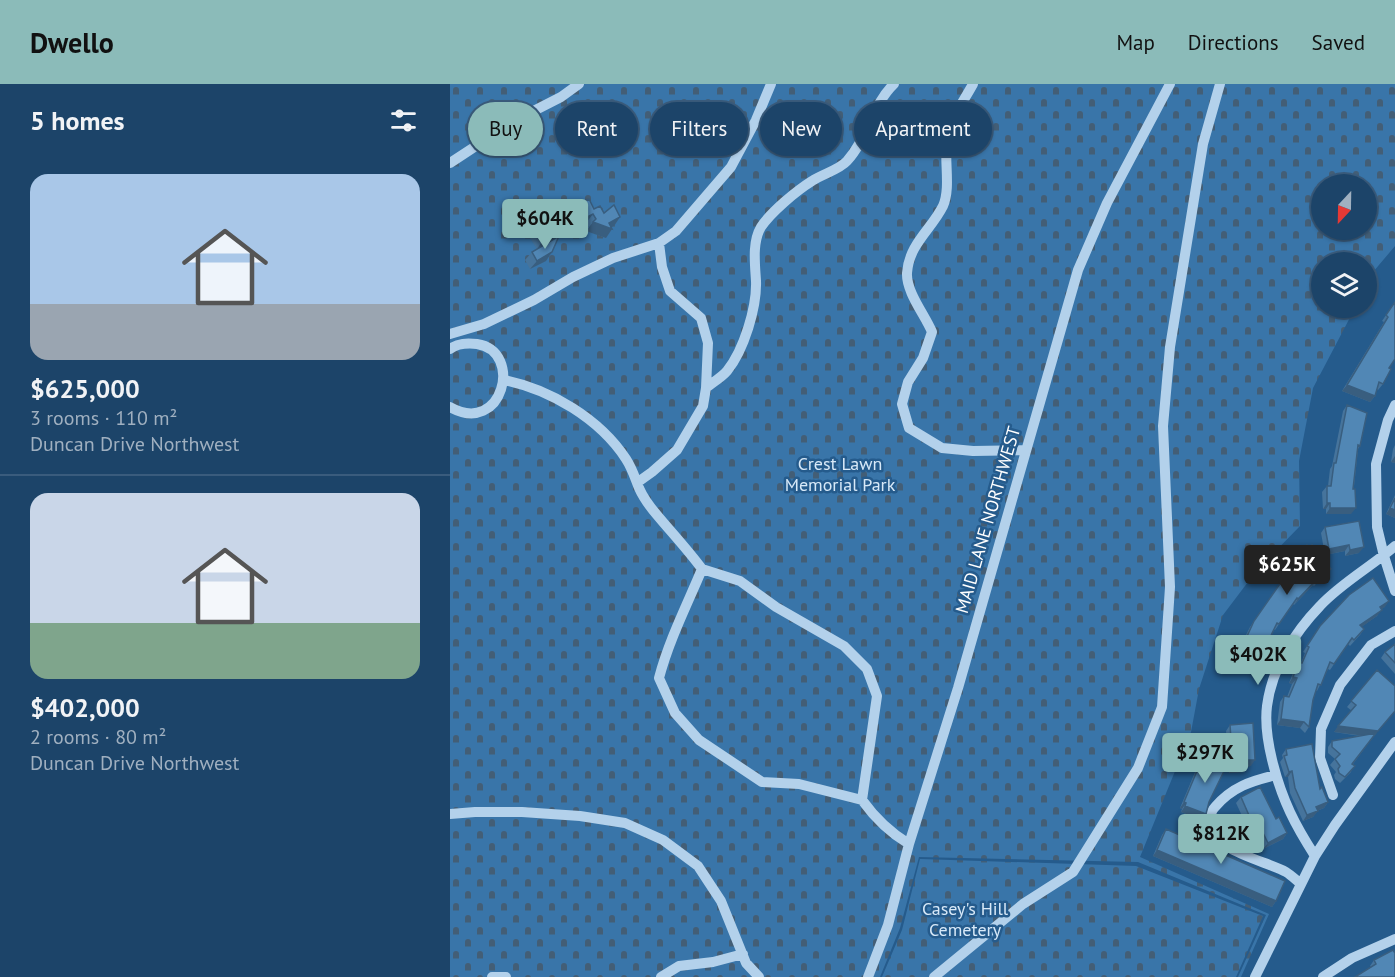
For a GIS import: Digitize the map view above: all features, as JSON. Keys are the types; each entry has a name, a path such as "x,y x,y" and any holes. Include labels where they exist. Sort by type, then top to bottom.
{"street":[{"path":"450,163 514,121 561,97 579,84"},
{"path":"450,334 484,324 534,300 573,277 613,258 658,243 676,231 731,167 756,120 771,84"},
{"path":"706,388 727,372 742,343 752,312 756,284 754,255 760,228 811,182 846,163 864,138 882,95 894,84"},
{"path":"973,84 954,113 946,143 944,203 932,224 914,246 907,275 913,297 926,317 932,332 923,357 908,382 902,404 909,428 942,448 973,451 1025,450"},
{"name":"MAID LANE NORTHWEST","path":"868,977 888,925 909,844 958,688 1078,270 1107,203 1170,84"},
{"path":"934,977 1023,903 1073,872 1138,768 1162,706 1170,587 1163,426 1170,347 1203,144 1220,84"},
{"path":"638,482 677,450 703,406 706,388 708,343 701,318 670,291 662,267 658,243"},
{"path":"450,349 466,343 481,345 492,351 501,364 504,380 495,402 487,408 470,413 457,412 450,408"},
{"path":"504,380 523,383 542,391 574,410 604,433 625,458 638,482 639,489 657,515 702,569 740,581 776,607 844,646 867,669 878,696 862,800"},
{"path":"1395,405 1388,420 1377,464 1377,527 1383,556 1395,591"},
{"path":"1315,856 1290,814 1276,775 1269,744 1267,706 1277,668 1296,634 1321,604 1395,546"},
{"path":"702,569 677,630 666,648 659,678 675,713 699,740 762,782 799,784 862,800 876,819 894,835 909,844"},
{"path":"1333,795 1320,758 1321,729 1340,685 1371,645 1395,631"},
{"path":"1255,977 1315,856 1395,742"},
{"path":"1276,775 1237,787 1222,798 1211,812 1210,827 1217,840 1233,850 1286,872 1300,884"},
{"path":"450,814 499,812 580,816 625,823 663,840 698,867 721,901 746,963 759,977"},
{"path":"1323,977 1352,958 1395,940"},
{"path":"660,977 679,966 713,962 743,954"},
{"path":"492,977 506,977"}],"green space":[{"name":"Crest Lawn Memorial Park","path":"450,84 1395,84 1395,246 1377,267 1377,252 1311,252 1311,318 1350,318 1313,388 1299,461 1300,526 1257,570 1223,615 1199,689 1191,732 1140,857 1269,914 1241,977 1238,977 1266,915 1138,862 919,857 900,928 880,977 450,977"},
{"name":"Casey's Hill Cemetery","path":"920,859 1136,866 1263,916 1236,977 882,977 902,930"}],"building":[{"path":"589,199 594,209 600,206 604,213 614,205 620,217 609,223 612,229 593,222 596,219 593,214 543,240 537,229 551,220 549,215 570,203 572,207"},
{"path":"559,236 552,252 537,261 532,252"},
{"path":"1395,302 1395,359 1383,384 1379,382 1375,396 1347,385"},
{"path":"1347,405 1367,413 1360,446 1358,445 1353,489 1355,489 1356,508 1330,508 1330,503 1327,503 1327,486 1331,486"},
{"path":"1395,498 1395,510 1390,508"},
{"path":"1359,521 1364,547 1350,550 1349,545 1329,549 1325,527"},
{"path":"1307,545 1310,547 1312,545 1331,569 1297,598 1279,624 1277,623 1263,652 1244,643 1254,621 1283,577 1300,558 1296,554"},
{"path":"1373,578 1389,601 1380,607 1382,610 1360,625 1364,629 1354,640 1352,638 1334,664 1330,662 1321,685 1318,684 1309,727 1304,722 1281,719 1284,696 1289,697 1297,678 1293,677 1299,662 1302,663 1309,647 1307,646 1320,626 1349,595"},
{"path":"1395,644 1395,663 1385,652"},
{"path":"1377,670 1395,686 1395,711 1378,731 1338,726 1356,705 1351,701"},
{"path":"1253,723 1255,760 1248,760 1249,766 1233,767 1230,725"},
{"path":"1376,733 1352,764 1355,766 1345,777 1339,773 1340,766 1335,759 1340,754 1332,747 1332,741"},
{"path":"1312,744 1320,789 1322,787 1328,802 1316,807 1318,811 1307,815 1295,788 1292,771 1289,772 1284,756 1287,755 1286,749"},
{"path":"1205,756 1227,765 1209,802 1206,814 1185,806 1184,802"},
{"path":"1260,787 1276,819 1279,817 1287,833 1268,843 1260,827 1255,829 1241,797"},
{"path":"1166,829 1285,881 1276,901 1157,850"},
{"path":"1393,950 1395,977 1355,977 1376,964 1374,960"}]}
